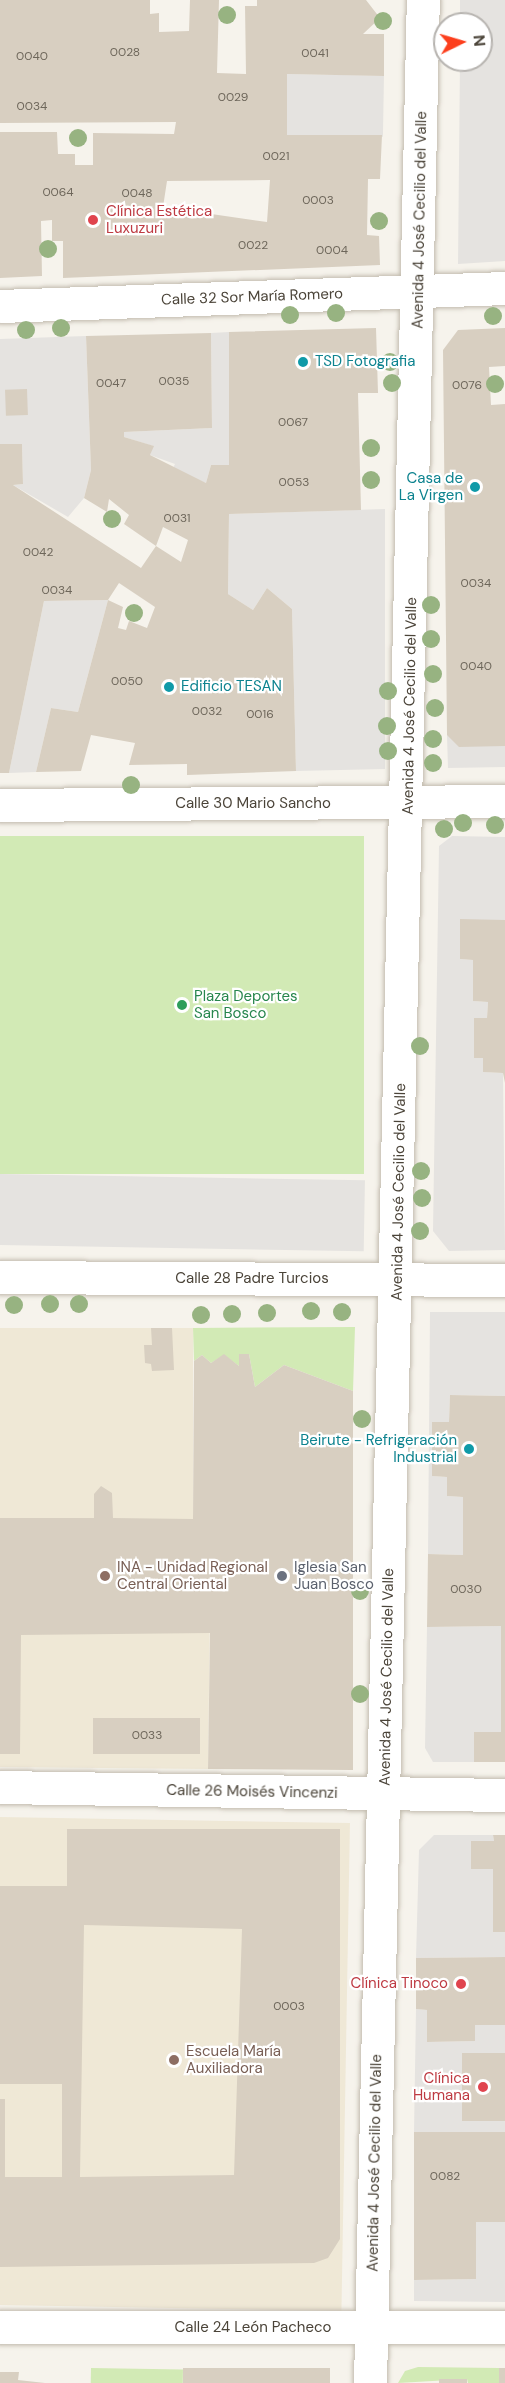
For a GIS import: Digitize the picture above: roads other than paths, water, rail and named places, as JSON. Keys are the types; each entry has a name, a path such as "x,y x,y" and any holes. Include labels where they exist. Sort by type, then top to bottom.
{"street":[{"name":"Avenida 4 José Cecilio del Valle","path":"370,2383 408,802 423,0"},
{"name":"Calle 32 Sor María Romero","path":"0,306 505,288"},
{"name":"Calle 30 Mario Sancho","path":"0,805 505,801"},
{"name":"Calle 28 Padre Turcios","path":"0,1277 505,1280"},
{"name":"Calle 26 Moisés Vincenzi","path":"0,1787 384,1795 505,1795"},
{"name":"Calle 24 León Pacheco","path":"0,2327 505,2326"}],"place":[{"name":"Clínica Estética Luxuzuri","path":"93,220"},
{"name":"TSD Fotografia","path":"303,362"},
{"name":"Casa de La Virgen","path":"475,487"},
{"name":"Edificio TESAN","path":"169,687"},
{"name":"Plaza Deportes San Bosco","path":"182,1005"},
{"name":"Beirute - Refrigeración Industrial","path":"469,1449"},
{"name":"INA - Unidad Regional Central Oriental","path":"105,1576"},
{"name":"Iglesia San Juan Bosco","path":"282,1576"},
{"name":"Clínica Tinoco","path":"461,1984"},
{"name":"Escuela María Auxiliadora","path":"174,2060"},
{"name":"Clínica Humana","path":"483,2087"}]}
